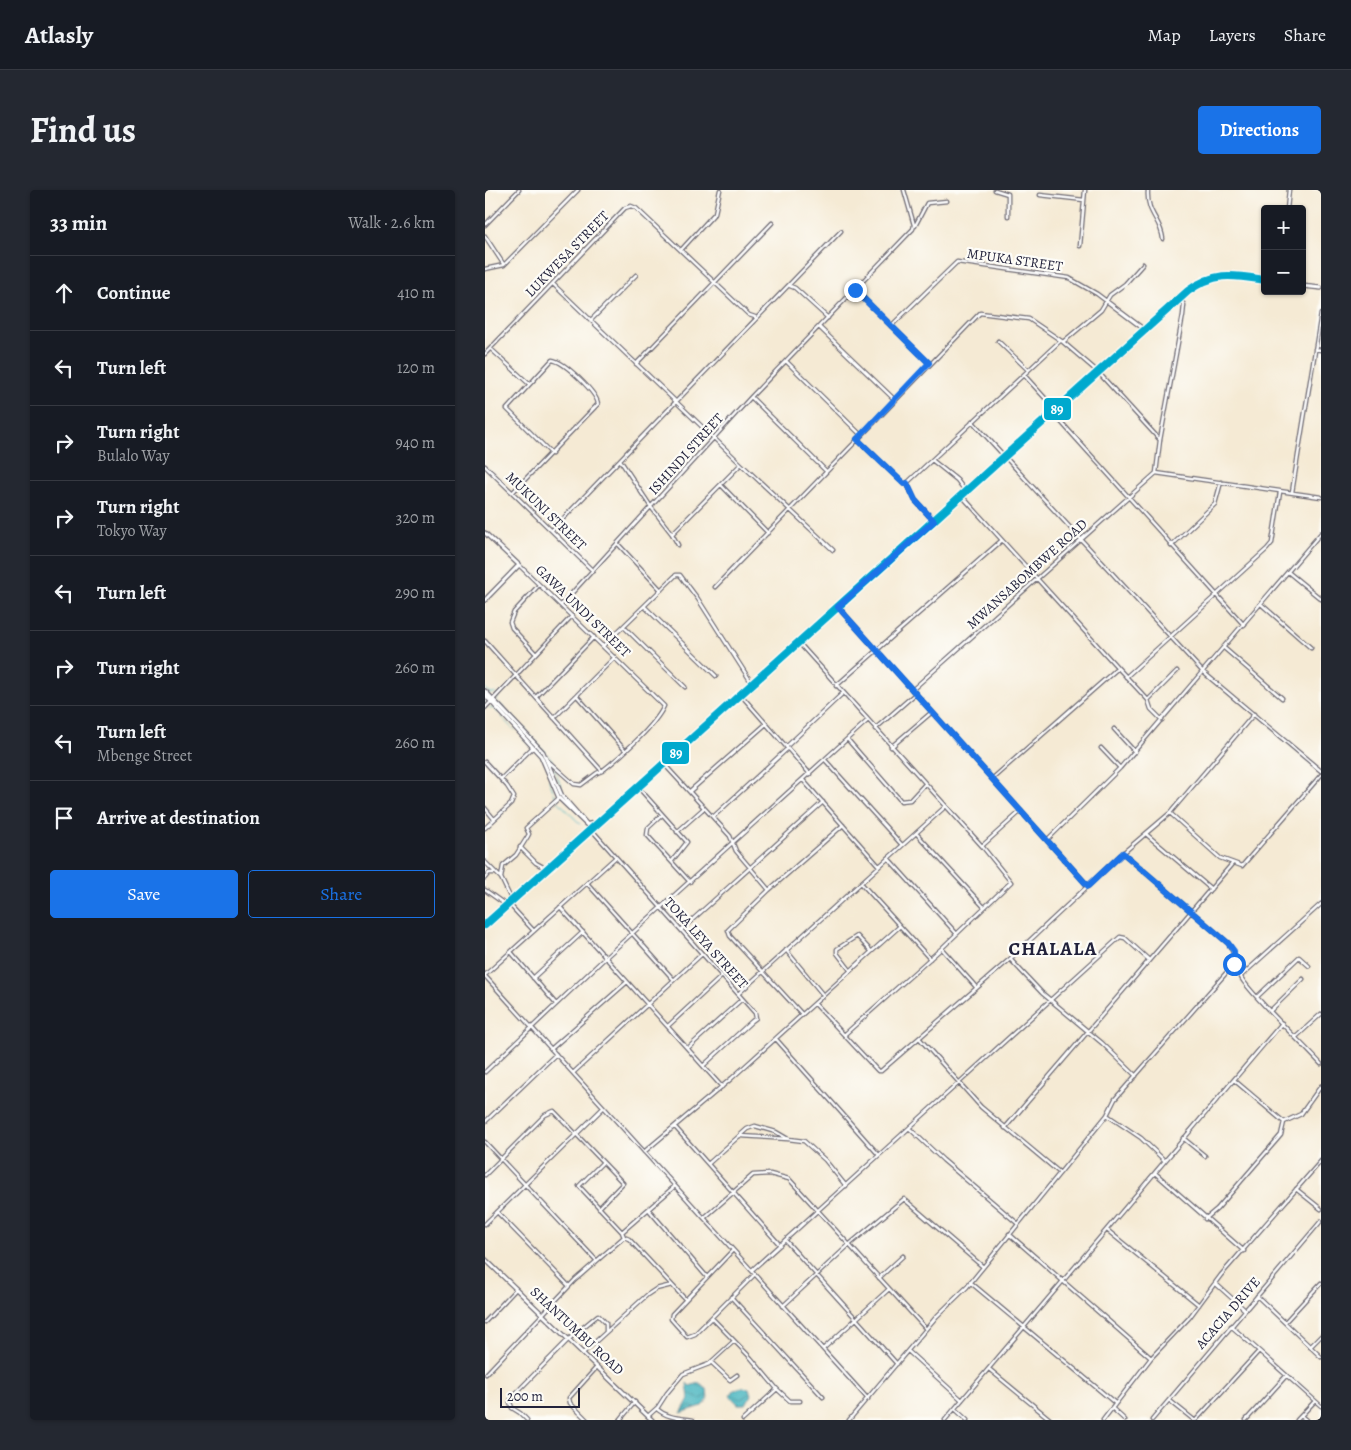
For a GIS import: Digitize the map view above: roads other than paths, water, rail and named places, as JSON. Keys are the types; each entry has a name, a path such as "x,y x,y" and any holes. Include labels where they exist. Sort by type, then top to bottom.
{"street":[{"path":"485,225 519,190"},
{"path":"485,269 504,265 578,190"},
{"path":"681,250 715,213 720,190"},
{"path":"904,190 914,227"},
{"path":"995,190 1008,194 1008,216"},
{"path":"1080,246 1085,190"},
{"path":"1148,190 1148,206 1160,226 1163,239"},
{"path":"1287,205 1289,190"},
{"path":"1040,195 1084,200"},
{"name":"ISHINDI STREET","path":"561,605 751,397 914,227 927,203 947,201"},
{"name":"LUKWESA STREET","path":"485,354 625,208 631,206 636,208 749,315 756,316"},
{"path":"637,364 772,223"},
{"path":"552,530 756,316 790,286 841,231"},
{"path":"485,236 504,265"},
{"name":"MPUKA STREET","path":"891,326 957,262 1065,277 1090,289 1145,330"},
{"path":"907,483 1024,375 1027,369 1087,320 1095,316 1143,264"},
{"path":"591,320 636,275"},
{"path":"485,925 1180,298 1203,280 1217,275 1261,280"},
{"path":"553,284 833,550"},
{"path":"790,286 795,288 828,318"},
{"path":"1306,286 1321,288"},
{"path":"855,290 929,363"},
{"path":"1180,298 1184,305 1183,315 1155,473 1321,497"},
{"path":"715,587 769,533 789,508 980,312 1027,318 1061,341 1098,372 1160,440"},
{"path":"1292,492 1321,314"},
{"path":"819,327 895,400"},
{"path":"998,341 1027,369"},
{"path":"491,349 529,383"},
{"path":"1315,349 1321,350"},
{"path":"513,492 552,454 597,406 598,400 567,366 557,360 551,361 529,383 509,405 508,411 552,454"},
{"path":"786,361 861,435"},
{"path":"1024,375 1056,410"},
{"path":"751,397 826,471"},
{"path":"1053,413 1171,546 1244,624"},
{"path":"972,421 1203,672 1321,771"},
{"path":"857,439 904,484 907,483"},
{"path":"620,460 678,544"},
{"path":"932,460 957,480 966,492"},
{"path":"672,534 741,464"},
{"name":"MUKUNI STREET","path":"485,466 593,571"},
{"name":"MWANSABOMBWE ROAD","path":"912,690 1155,473"},
{"path":"1171,546 1215,504 1221,482"},
{"path":"907,483 915,500 934,521"},
{"path":"721,485 769,533"},
{"path":"1126,676 1171,638 1271,544 1280,492"},
{"path":"962,496 1036,580 1126,676 1147,700 1151,709 1162,720"},
{"name":"GAWA UNDI STREET","path":"485,533 664,706 657,718 625,750"},
{"path":"1047,840 1135,752 1321,533"},
{"path":"836,686 1001,541"},
{"path":"618,544 661,590"},
{"path":"485,600 519,565"},
{"path":"1288,572 1321,599"},
{"path":"603,646 676,575 682,576 753,684"},
{"path":"536,654 512,628 510,622 515,612 539,585"},
{"path":"1261,604 1311,648"},
{"path":"645,607 716,676"},
{"path":"838,607 1088,886"},
{"path":"485,708 572,616"},
{"path":"624,627 685,687"},
{"path":"536,697 594,637"},
{"path":"485,641 602,771"},
{"path":"799,643 867,721 982,846 1011,882 942,948 845,1035"},
{"path":"1224,648 1282,698"},
{"path":"555,718 615,657"},
{"path":"991,779 1118,668"},
{"path":"1147,700 1177,671"},
{"path":"485,691 533,747 576,786 581,785 597,772 602,771 625,750 577,696"},
{"path":"713,817 843,693"},
{"path":"875,729 915,694"},
{"path":"485,695 492,700 546,760 562,796 584,822 586,828 585,835"},
{"path":"741,695 810,774"},
{"path":"891,747 932,712"},
{"path":"815,1004 880,1072 921,1039 1123,853 1170,813 1254,714"},
{"path":"485,1072 606,958 733,845 867,721"},
{"path":"689,791 766,724"},
{"path":"1114,729 1135,752"},
{"path":"848,740 901,801 909,800 925,784"},
{"path":"501,779 533,747"},
{"path":"1101,748 1120,768"},
{"path":"546,760 559,798 591,829"},
{"path":"826,760 902,845"},
{"path":"485,762 511,791 514,797 511,804 485,828"},
{"path":"664,764 730,836 733,845 769,890"},
{"path":"1170,813 1212,852 1232,864 1244,865 1321,775"},
{"path":"803,780 879,866"},
{"path":"638,787 687,844 672,861"},
{"path":"509,904 501,878 503,866 516,855 529,834 525,828 559,798"},
{"path":"681,930 823,802"},
{"path":"738,994 946,806"},
{"path":"485,808 494,819"},
{"path":"677,832 704,808"},
{"path":"982,846 1021,811"},
{"path":"662,815 647,833 690,882"},
{"path":"584,822 591,824 598,822"},
{"path":"801,1013 730,936 728,930 769,890 843,825"},
{"name":"TOKA LEYA STREET","path":"591,829 755,1012 756,1018 703,1066"},
{"path":"916,833 984,907"},
{"path":"1146,834 1211,889"},
{"path":"520,847 536,863 547,869"},
{"path":"1123,853 1228,943 1234,951 1234,964 1241,976 1321,1064"},
{"path":"616,857 485,976 868,1399"},
{"path":"888,858 956,933"},
{"path":"485,862 501,878"},
{"path":"1005,1128 1232,864"},
{"path":"485,878 489,873 496,874"},
{"path":"587,883 674,980"},
{"path":"861,883 929,959"},
{"path":"485,890 509,904 534,931"},
{"path":"1241,976 1321,904"},
{"path":"560,907 721,1087"},
{"path":"644,1152 721,1087 801,1013 815,1004 823,994 900,926"},
{"path":"533,978 583,932"},
{"path":"851,970 837,953 837,949 857,936 871,952"},
{"path":"752,1270 819,1211 878,1154 909,1128 1049,999 1120,937 1125,938 1149,960"},
{"path":"942,948 976,987"},
{"path":"786,950 823,994"},
{"path":"511,952 556,1004"},
{"path":"573,1073 702,954"},
{"path":"1258,996 1299,957 1309,966"},
{"path":"1010,959 1049,999 1136,1076"},
{"path":"849,1420 926,1329 970,1282 1017,1223 1060,1174 1107,1115 1115,1099 1234,964"},
{"path":"668,1026 722,976"},
{"path":"1271,1010 1303,979"},
{"path":"551,1049 627,982"},
{"path":"687,1048 743,999"},
{"path":"1296,1038 1321,1014"},
{"path":"945,1420 1282,1023"},
{"path":"776,1038 878,1154"},
{"path":"921,1039 958,1083 1005,1128 1060,1174"},
{"path":"485,1122 556,1054"},
{"path":"1234,1080 1283,1122"},
{"path":"1283,1122 1301,1114 1321,1086"},
{"path":"485,1224 578,1135 604,1107"},
{"path":"485,1175 552,1110 623,1183 599,1208"},
{"path":"1107,1115 1141,1138 1165,1160"},
{"path":"1205,1218 1217,1210 1281,1135 1283,1122"},
{"path":"708,1164 753,1126 776,1132 790,1139"},
{"path":"675,1127 780,1245"},
{"path":"909,1128 943,1160 1017,1223"},
{"path":"740,1136 800,1140 807,1143 846,1186"},
{"path":"1183,1138 1205,1156"},
{"path":"485,1142 596,1260"},
{"path":"1103,1420 1151,1358 1199,1305 1321,1162"},
{"path":"602,1163 579,1186 622,1232 623,1237"},
{"path":"1155,1172 1244,1251"},
{"path":"704,1218 753,1175 770,1174 786,1178 794,1182 926,1329"},
{"path":"622,1232 675,1186"},
{"path":"1296,1189 1321,1209"},
{"path":"783,1306 850,1244 904,1199 983,1266"},
{"path":"649,1210 707,1276"},
{"path":"497,1212 569,1286"},
{"name":"ACACIA DRIVE","path":"1152,1420 1321,1221"},
{"path":"1107,1230 1199,1305"},
{"path":"1009,1234 1151,1358"},
{"path":"486,1374 569,1286 623,1237"},
{"path":"623,1237 629,1239 685,1299"},
{"path":"785,1240 897,1364"},
{"path":"733,1250 685,1299 671,1317 687,1337 695,1334 755,1274"},
{"path":"879,1278 903,1256"},
{"name":"SHANTUMBU ROAD","path":"485,1259 653,1420"},
{"path":"970,1282 1115,1403"},
{"path":"1285,1322 1321,1283"},
{"path":"1215,1284 1245,1310"},
{"path":"583,1353 656,1289 672,1285"},
{"path":"485,1322 516,1289"},
{"path":"823,1349 889,1289"},
{"path":"1257,1296 1321,1357"},
{"path":"731,1298 823,1397"},
{"path":"527,1420 512,1408 510,1402 512,1397 569,1339 599,1315 605,1323 606,1331"},
{"path":"711,1318 790,1401 800,1401"},
{"path":"1231,1326 1321,1406"},
{"path":"1310,1347 1321,1336"},
{"path":"648,1416 657,1409 683,1374 711,1362 734,1341"},
{"path":"908,1351 962,1400"},
{"path":"1169,1400 1195,1420 1259,1351"},
{"path":"711,1362 729,1380 737,1375"},
{"path":"587,1420 570,1403 569,1398 598,1366"},
{"path":"989,1369 1051,1420"},
{"path":"1246,1420 1286,1376"},
{"path":"743,1420 777,1388"},
{"path":"1297,1420 1315,1400"},
{"path":"620,1420 635,1402"},
{"path":"657,1409 662,1414 675,1418 693,1420"},
{"path":"955,1409 967,1420"},
{"path":"1113,1409 1125,1420"},
{"path":"1301,1416 1306,1420"}],"water":[{"path":"687,1383 690,1386 698,1383 707,1389 708,1400 702,1406 681,1413 689,1399"},
{"path":"742,1387 749,1388 751,1395 746,1404 738,1404 730,1396 734,1390"}],"waterway":[{"path":"485,688 489,693 495,693"},
{"path":"485,699 485,704"},
{"path":"498,702 505,709"},
{"path":"490,708 499,713"},
{"path":"510,714 518,722"},
{"path":"501,716 504,719"},
{"path":"505,721 512,728"},
{"path":"521,726 529,733"},
{"path":"530,735 534,740"},
{"path":"523,739 529,745"},
{"path":"536,741 539,745"},
{"path":"541,748 546,752"},
{"path":"549,756 552,760"},
{"path":"554,768 565,797 585,818"},
{"path":"549,780 553,790"},
{"path":"554,793 556,797"},
{"path":"558,801 580,824"}],"district":[{"name":"CHALALA","path":"1053,949"}]}
